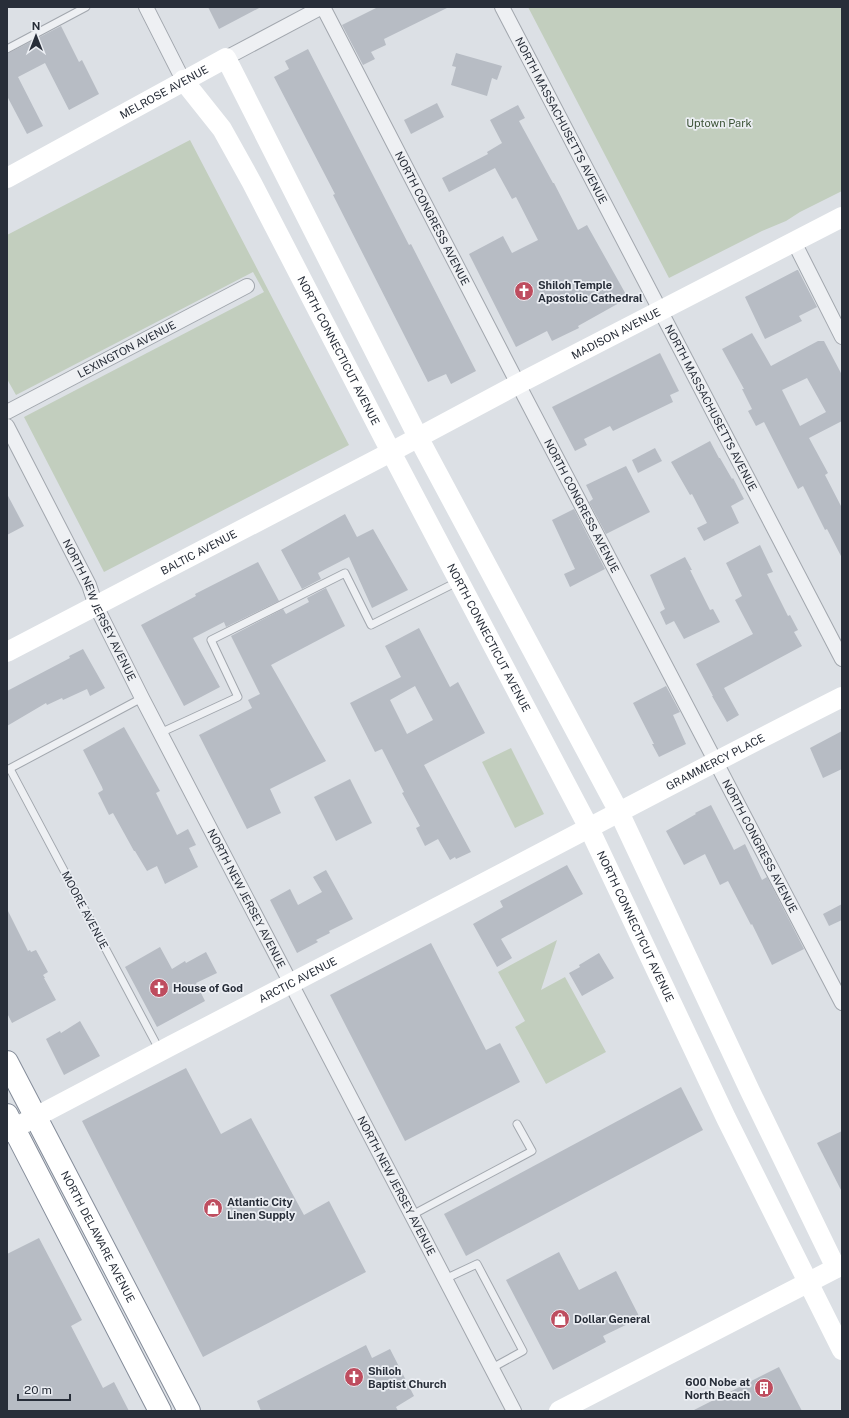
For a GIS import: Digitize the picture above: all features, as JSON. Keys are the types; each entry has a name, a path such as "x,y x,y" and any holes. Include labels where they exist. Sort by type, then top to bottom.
{"highway":[{"name":"NORTH DELAWARE AVENUE","path":"7,1062 189,1411"},
{"path":"9,1125 160,1411"}],"street":[{"name":"NORTH CONNECTICUT AVENUE","path":"146,7 183,80 222,129 255,189 391,452 589,828 723,1111 842,1350"},
{"name":"MELROSE AVENUE","path":"7,178 183,80 322,7"},
{"name":"NORTH CONGRESS AVENUE","path":"322,7 842,1003"},
{"name":"NORTH MASSACHUSETTS AVENUE","path":"502,7 842,659"},
{"path":"226,58 418,437 619,812 750,1091 839,1267 807,1282 559,1411"},
{"name":"MADISON AVENUE","path":"391,452 518,384 842,217"},
{"path":"794,242 842,336"},
{"name":"LEXINGTON AVENUE","path":"7,412 246,286"},
{"name":"NORTH NEW JERSEY AVENUE","path":"7,426 89,585 96,606 160,733 514,1411"},
{"name":"BALTIC AVENUE","path":"7,652 391,452"},
{"name":"GRAMMERCY PLACE","path":"589,828 715,761 842,697"},
{"name":"ARCTIC AVENUE","path":"9,1125 36,1117 589,828"}],"lane":[{"path":"7,49 86,7"},
{"path":"160,733 238,697 211,640 218,636 345,573 371,625 459,581"},
{"path":"8,769 142,698"},
{"name":"MOORE AVENUE","path":"8,769 160,1051"},
{"path":"412,1215 532,1151 517,1124"},
{"path":"445,1279 477,1264 523,1351 492,1368"}],"green space":[{"name":"Uptown Park","path":"528,7 842,7 842,191 800,212 786,221 762,231 669,278"},
{"path":"190,140 349,445 104,572 24,417 264,292 253,272 16,395 7,379 7,235"},
{"path":"511,748 544,814 515,828 482,762"},
{"path":"557,940 541,990 565,977 606,1052 546,1084 515,1027 525,1021 498,972"}],"building":[{"path":"208,7 261,7 219,29"},
{"path":"378,7 449,7 384,39 386,45 371,52 375,59 363,65 342,25"},
{"path":"61,26 79,62 82,60 99,94 69,110 45,63 18,77 43,126 27,134 7,96 7,54"},
{"path":"308,49 476,371 451,384 446,374 428,382 333,195 335,194 274,77 289,69 285,61"},
{"path":"456,53 502,66 497,80 492,78 487,96 451,85 456,67 452,66"},
{"path":"437,103 444,117 411,134 404,120"},
{"path":"518,105 525,118 519,121 554,183 578,230 587,225 628,298 578,326 579,328 552,341 547,331 516,347 469,254 503,236 512,253 538,240 516,197 512,199 495,168 449,192 442,178 488,154 487,152 502,143 490,120"},
{"path":"797,270 817,307 799,316 802,321 765,339 745,297"},
{"path":"752,333 771,366 818,341 824,341 842,375 842,421 809,438 828,473 825,475 842,508 842,558 827,529 825,530 803,486 798,489 764,422 756,426 748,411 752,409 742,389 744,389 722,349","holes":["807,378 826,412 800,426 782,390"]},
{"path":"660,353 679,391 670,395 673,402 613,431 610,426 584,439 587,445 575,451 552,407"},
{"path":"710,441 744,499 731,506 739,523 704,541 697,528 707,523 692,494 690,495 671,462"},
{"path":"655,448 662,461 638,473 632,460"},
{"path":"626,466 650,512 606,534 589,502 593,499 586,485"},
{"path":"7,494 24,526 7,535"},
{"path":"574,509 605,569 570,587 564,574 575,569 552,520"},
{"path":"345,514 357,537 373,529 408,590 372,608 349,557 318,573 321,579 302,589 281,550"},
{"path":"760,545 773,572 767,574 788,616 790,615 798,630 794,632 802,646 724,688 739,715 727,722 696,664 753,634 735,600 742,596 726,563"},
{"path":"685,557 710,610 713,609 720,622 684,639 674,621 666,625 660,612 665,609 650,575"},
{"path":"258,562 279,601 226,627 224,622 193,638 220,687 184,706 141,625 196,596 195,594"},
{"path":"326,588 345,626 271,665 326,761 270,789 281,813 247,829 199,735 252,708 248,700 260,694 231,636 283,609 286,614 309,602 307,598"},
{"path":"419,628 450,687 458,682 485,733 424,765 471,852 456,859 455,857 450,860 438,839 425,846 416,828 420,826 402,793 404,792 382,749 375,752 350,703 401,677 385,646","holes":["415,686 433,720 407,734 390,700"]},
{"path":"83,649 105,688 90,696 87,689 63,700 62,698 47,705 46,703 7,726 7,691 70,658 69,656"},
{"path":"666,686 680,712 673,715 686,744 659,757 633,703"},
{"path":"124,727 160,791 156,793 177,835 188,829 196,845 189,848 198,867 165,884 157,866 147,871 113,813 109,815 98,793 103,790 102,787 83,750"},
{"path":"842,731 842,769 823,778 810,748"},
{"path":"350,779 372,823 336,841 314,797"},
{"path":"711,805 734,850 745,844 762,880 767,877 804,949 772,965 752,924 751,925 728,881 720,885 705,854 684,865 666,831"},
{"path":"567,865 583,894 501,939 512,958 497,967 473,924 503,907 500,901"},
{"path":"326,870 353,919 329,931 330,933 316,940 318,942 297,953 270,900 290,889 298,905 322,892 313,877"},
{"path":"842,904 842,920 829,926 823,914"},
{"path":"7,909 28,951 30,950 31,952 36,950 48,972 43,975 56,1000 12,1023 7,1013"},
{"path":"431,943 486,1050 500,1043 520,1082 405,1141 330,995"},
{"name":"House of God","path":"160,947 172,969 185,961 186,963 206,952 217,973 196,983 205,1001 157,1027 125,967"},
{"path":"599,953 614,978 582,996 569,973"},
{"path":"80,1021 100,1056 64,1075 46,1039 60,1031 61,1033"},
{"name":"Atlantic City Linen Supply","path":"186,1068 221,1134 251,1118 304,1215 329,1201 366,1272 203,1357 82,1121"},
{"path":"681,1087 703,1130 466,1256 444,1214"},
{"path":"842,1131 842,1192 817,1143"},
{"path":"39,1238 82,1320 71,1326 103,1388 114,1382 129,1411 7,1411 7,1254"},
{"name":"Dollar General","path":"559,1252 579,1290 616,1271 640,1318 603,1336 606,1342 553,1370 506,1280"},
{"name":"Shiloh Baptist Church","path":"366,1345 372,1358 390,1349 414,1396 396,1407 398,1411 261,1411 257,1401"},
{"name":"600 Nobe at North Beach","path":"779,1367 802,1411 692,1411"}],"place":[{"name":"Shiloh Temple Apostolic Cathedral","path":"524,291"},
{"name":"House of God","path":"159,988"},
{"name":"Atlantic City Linen Supply","path":"213,1208"},
{"name":"Dollar General","path":"560,1319"},
{"name":"Shiloh Baptist Church","path":"354,1377"},
{"name":"600 Nobe at North Beach","path":"764,1388"}]}
